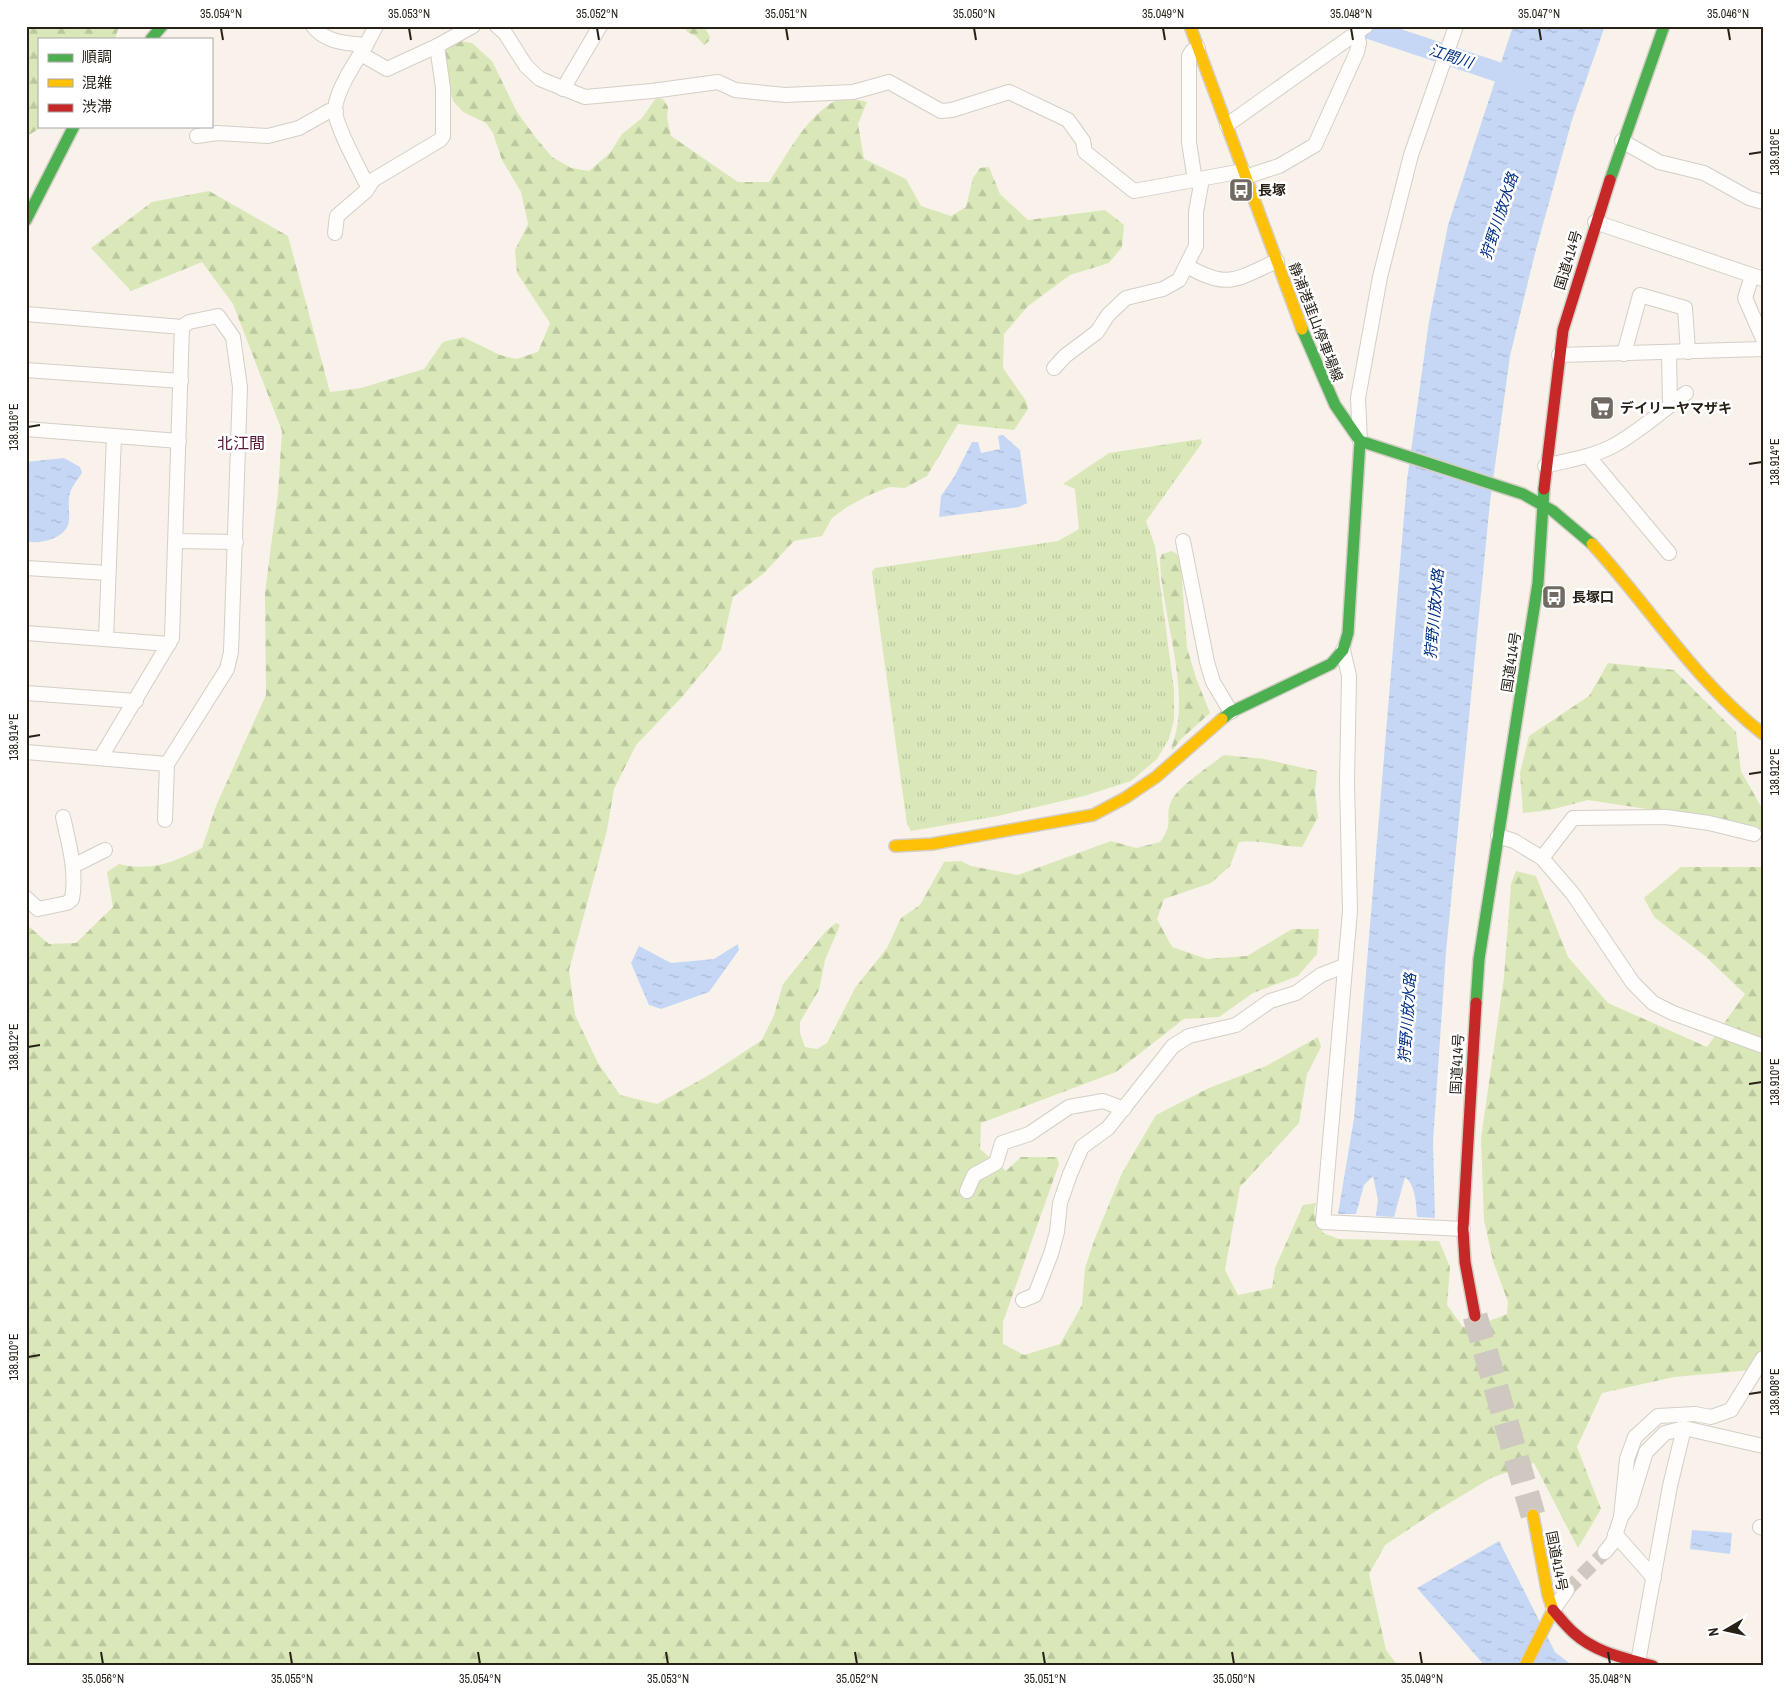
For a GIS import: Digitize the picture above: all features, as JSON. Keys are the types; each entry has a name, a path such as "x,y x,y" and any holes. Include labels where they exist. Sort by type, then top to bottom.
{"main road":[{"path":"152,38 162,26"},
{"name":"静浦港韮山停車場線","path":"1190,26 1277,261 1332,402 1342,420 1360,441 1523,494 1542,503 1567,519 1593,544 1718,696 1763,734"},
{"name":"国道414号","path":"1475,1316 1463,1229 1477,976 1484,916 1538,583 1545,466 1559,355 1568,311 1595,222 1664,26"},
{"path":"26,220 73,128"},
{"path":"895,846 932,844 1093,815 1125,798 1156,777 1231,712 1332,664 1343,650 1348,633 1360,441"},
{"name":"国道414号","path":"1525,1666 1553,1610 1548,1595 1533,1515"},
{"path":"1553,1610 1574,1634 1589,1644 1607,1653 1652,1666"}],"street":[{"path":"313,26 325,38 363,49 387,70 473,26"},
{"path":"368,187 342,131 336,111 346,81 376,26"},
{"path":"497,26 505,33 526,66 540,79 585,97 652,92 718,82 735,90 785,95 853,92 889,82 940,111 952,110 1009,92 1068,120 1082,141 1085,152 1134,192 1244,174 1278,166 1315,145 1357,52 1362,30"},
{"path":"563,89 600,26"},
{"path":"1360,441 1358,398 1380,277 1411,154 1456,26"},
{"path":"1226,125 1362,30"},
{"path":"335,233 337,216 373,180 440,140 443,136 444,88 437,46"},
{"path":"1054,368 1065,356 1097,332 1108,315 1126,298 1174,285 1180,280 1188,266 1196,246 1196,212 1199,180 1189,142 1189,56 1192,51 1198,48"},
{"path":"197,136 217,133 268,136 299,128 329,111 336,111"},
{"path":"1622,141 1659,162 1704,173 1749,198 1763,202"},
{"path":"1595,222 1758,277 1745,298 1763,339"},
{"path":"1188,266 1210,279 1229,281 1277,261"},
{"path":"1624,354 1640,295 1684,308 1688,352"},
{"path":"26,314 182,327 189,322 218,316 233,337 240,387 231,652 227,670 168,764 165,820"},
{"path":"101,757 172,638 182,327"},
{"path":"1559,355 1763,350"},
{"path":"1669,353 1670,405"},
{"path":"26,370 181,382"},
{"path":"1545,466 1588,456 1612,446 1686,393"},
{"path":"26,429 178,441"},
{"path":"106,639 114,436"},
{"path":"1588,456 1669,554"},
{"path":"176,541 236,542"},
{"path":"1183,541 1207,662 1213,682 1231,712"},
{"path":"26,568 108,573"},
{"path":"26,633 169,644"},
{"path":"1343,650 1349,676 1347,783 1350,911 1323,1222 1463,1229"},
{"path":"26,693 136,701"},
{"path":"26,752 168,764"},
{"path":"26,898 38,909 67,903 72,899 74,889 73,866 64,817"},
{"path":"1542,858 1573,818 1666,817 1708,823 1754,834"},
{"path":"1498,836 1514,841 1542,858 1573,894 1633,983 1653,1002 1672,1013 1763,1046"},
{"path":"73,866 105,850"},
{"path":"1023,1300 1035,1295 1051,1254 1057,1232 1060,1203 1082,1147 1108,1128 1173,1046 1189,1036 1236,1025 1270,1001 1296,992 1321,975 1344,966"},
{"path":"967,1190 974,1175 996,1163 1002,1143 1029,1134 1069,1107 1103,1101 1124,1109"},
{"path":"1605,1552 1615,1534 1621,1517 1627,1459 1636,1437 1658,1416 1695,1414 1711,1417 1731,1410 1763,1358"},
{"path":"1621,1517 1630,1504 1646,1452 1665,1433 1684,1428 1763,1446"},
{"path":"1638,1662 1670,1486 1684,1428"},
{"path":"1615,1534 1654,1578"},
{"path":"1553,1610 1567,1590"}],"green space":[{"path":"26,26 119,26 115,38 38,38 38,128 40,128 26,137"},
{"path":"685,26 704,26 710,37 709,41 704,45 696,36 687,32"},
{"path":"461,41 472,43 492,61 517,112 536,138 552,157 571,168 589,171 610,153 622,134 642,118 656,98 663,99 668,107 667,118 671,136 738,182 769,182 813,118 836,100 854,99 867,102 858,124 864,159 906,179 921,206 951,216 966,207 973,178 980,168 989,167 1000,194 1028,220 1105,210 1124,225 1122,247 1109,263 1070,275 1028,306 1004,334 1003,368 1026,401 1028,409 1014,430 958,424 927,476 905,488 889,487 847,507 832,518 822,536 794,541 764,573 733,597 721,650 682,697 636,745 614,789 607,830 569,970 575,1015 598,1063 620,1095 657,1104 709,1075 762,1040 774,1015 783,984 826,931 836,923 840,925 825,960 819,990 800,1022 800,1033 805,1047 817,1049 827,1043 855,988 887,948 901,918 920,905 944,862 961,861 971,866 1018,875 1111,841 1136,848 1160,842 1167,830 1171,802 1179,790 1224,755 1264,759 1317,771 1315,791 1318,817 1302,847 1247,841 1239,842 1230,866 1211,883 1164,899 1157,919 1172,947 1207,959 1247,956 1292,929 1319,929 1317,954 1298,976 1253,993 1219,1017 1184,1019 1116,1072 981,1123 980,1149 1006,1171 1021,1157 1057,1157 1059,1164 1003,1322 1003,1344 1024,1355 1060,1344 1082,1305 1085,1268 1095,1238 1122,1173 1156,1115 1209,1088 1266,1066 1318,1037 1321,1047 1307,1074 1299,1123 1240,1187 1225,1270 1238,1295 1272,1288 1275,1268 1303,1205 1316,1203 1314,1212 1323,1233 1339,1239 1439,1241 1450,1267 1447,1305 1463,1327 1489,1321 1507,1314 1508,1302 1493,1261 1484,1220 1481,1139 1504,977 1511,884 1516,871 1536,876 1568,957 1608,1003 1707,1047 1745,994 1705,956 1654,917 1644,898 1681,867 1763,867 1763,1372 1752,1370 1674,1377 1602,1393 1577,1447 1601,1509 1578,1548 1534,1463 1491,1478 1433,1513 1385,1545 1369,1574 1386,1650 1398,1666 26,1666 26,924 49,944 76,943 113,907 107,872 119,864 142,867 162,864 182,858 202,848 216,806 266,695 265,592 278,493 282,431 233,304 202,262 131,291 91,248 152,202 209,191 288,236 330,392 361,388 424,369 443,342 463,337 500,355 516,359 538,352 550,323 517,273 515,250 528,224 521,192 502,160 493,133 486,123 463,112 453,101 445,74 447,67 444,54 449,46"},
{"path":"1201,439 1202,443 1146,521 1155,546 1174,690 1174,720 1169,739 1157,759 1131,781 1084,796 998,816 911,831 907,824 872,572 875,568 1058,541 1079,529 1075,489 1063,484 1109,453"},
{"path":"1172,551 1177,554 1181,566 1187,648 1196,678 1210,713 1180,740 1173,750 1171,748 1177,727 1179,704 1178,680 1165,605 1160,559 1162,554"},
{"path":"1608,663 1674,670 1736,732 1741,771 1763,810 1763,834 1757,826 1588,800 1550,810 1523,813 1520,773 1529,736 1589,696"}],"water":[{"name":"狩野川放水路","path":"1513,26 1605,26 1572,120 1535,253 1510,356 1490,502 1446,952 1433,1142 1435,1218 1417,1217 1413,1190 1405,1177 1394,1217 1376,1216 1378,1200 1373,1176 1364,1185 1356,1214 1338,1214 1354,1118 1407,480 1429,321 1448,225"},
{"path":"1003,435 1020,450 1027,503 1019,507 939,517 941,496 954,477 972,442 978,442 981,453 1000,449 998,436"},
{"path":"64,458 80,467 82,473 70,493 68,525 61,534 50,540 26,541 26,462"},
{"path":"738,944 739,950 709,992 661,1009 649,1005 631,963 639,946 671,963 714,959"},
{"path":"1692,1530 1732,1533 1730,1554 1690,1549"},
{"path":"1499,1541 1555,1652 1573,1666 1485,1666 1417,1588"}],"waterway":[{"name":"江間川","path":"1360,26 1522,80"}],"tunnel":[{"path":"1475,1316 1533,1515"},
{"path":"1567,1590 1605,1552"}],"traffic: fast":[{"path":"152,38 162,26"},
{"path":"1610,180 1664,26"},
{"path":"26,220 73,128"},
{"path":"1302,329 1335,405 1360,441 1523,494 1553,511 1592,544"},
{"path":"1222,719 1231,712 1331,664 1343,650 1348,633 1360,441"},
{"path":"1476,1003 1479,959 1538,583 1544,489"}],"traffic: slow":[{"path":"1190,26 1302,329"},
{"path":"1592,544 1694,667 1716,691 1763,734"},
{"path":"895,846 932,844 1093,815 1125,798 1156,777 1222,719"},
{"path":"1525,1666 1553,1610 1548,1595 1533,1515"}],"traffic: jam":[{"path":"1544,489 1563,330 1610,180"},
{"path":"1475,1316 1465,1262 1463,1229 1476,1003"},
{"path":"1553,1610 1583,1640 1611,1654 1653,1666"}],"place":[{"name":"長塚","path":"1241,190"},
{"name":"デイリーヤマザキ","path":"1602,408"},
{"name":"長塚口","path":"1554,597"}],"district":[{"name":"北江間","path":"241,443"}]}
